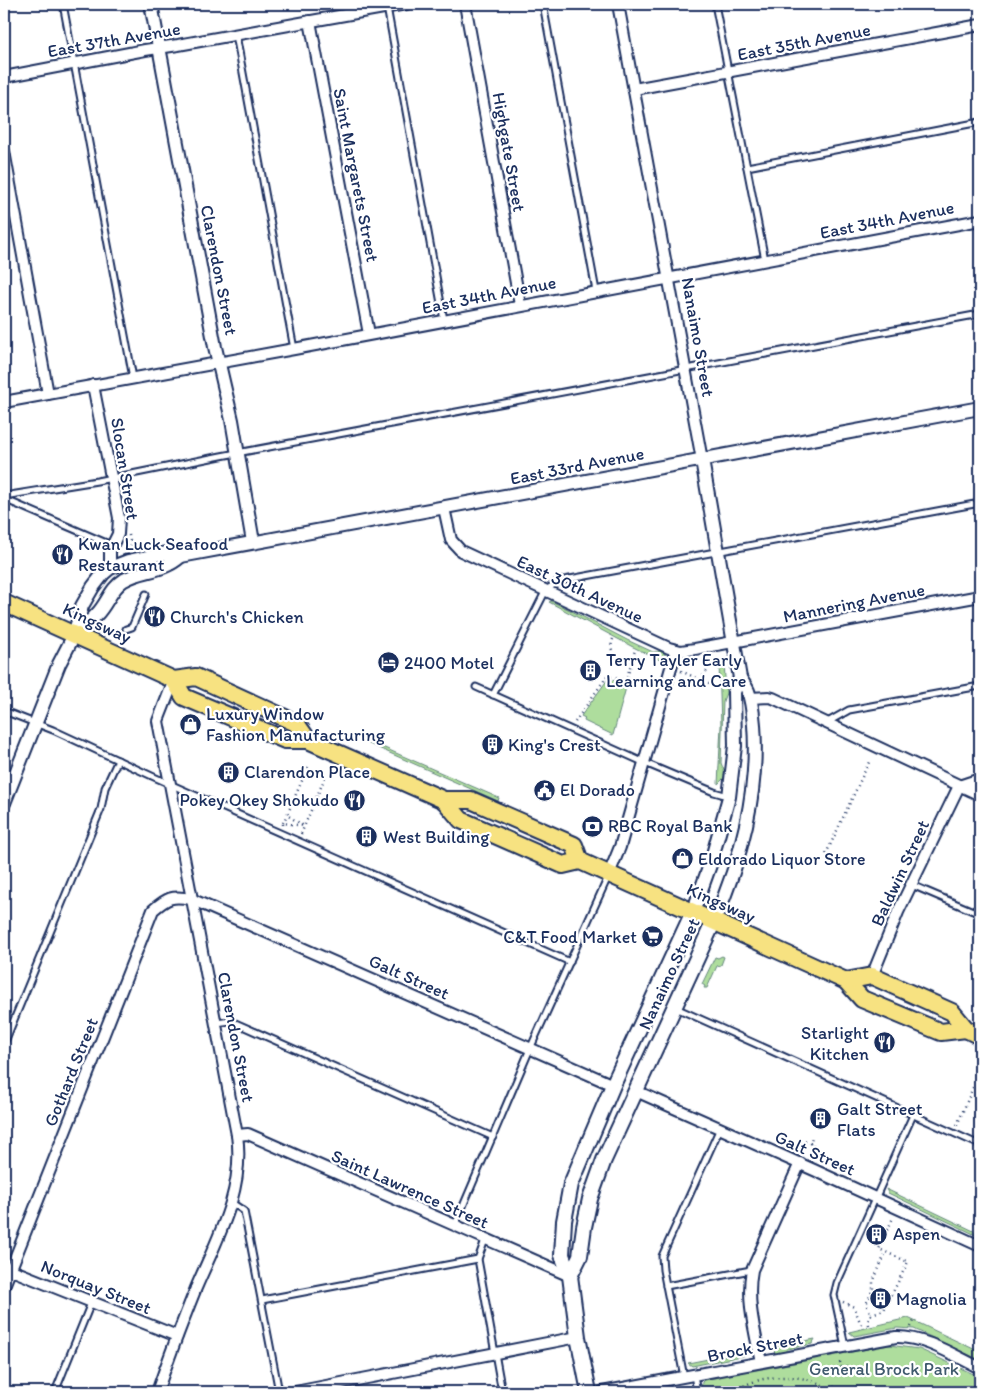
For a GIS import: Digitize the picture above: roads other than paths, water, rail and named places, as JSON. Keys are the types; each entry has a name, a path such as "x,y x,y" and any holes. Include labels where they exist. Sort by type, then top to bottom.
{"main road":[{"name":"Kingsway","path":"4,603 174,680 196,677 296,723 308,740"},
{"name":"Kingsway","path":"174,680 184,698 285,740 308,740 444,800 471,800 574,845 580,861"},
{"name":"Kingsway","path":"444,800 462,820 470,824 563,865 580,861 846,981 862,998 942,1032 973,1033"},
{"name":"Nanaimo Street","path":"589,1392 578,1337 570,1276 562,1255 564,1221 572,1184 613,1086 693,912"},
{"name":"Nanaimo Street","path":"570,1276 580,1256 590,1199 604,1160 714,921"},
{"name":"Kingsway","path":"872,976 952,1012 973,1033"},
{"path":"846,981 872,976"}],"street":[{"name":"Clarendon Street","path":"150,4 237,453 252,542"},
{"name":"East 37th Avenue","path":"4,77 406,4"},
{"name":"Highgate Street","path":"465,4 520,305"},
{"name":"Nanaimo Street","path":"618,4 740,678 748,692 753,714 754,752 749,805 735,866 727,892 714,921"},
{"name":"Saint Margarets Street","path":"310,21 369,334"},
{"name":"East 35th Avenue","path":"634,90 980,26"},
{"path":"4,151 48,394"},
{"name":"East 34th Avenue","path":"4,402 980,220"},
{"name":"Slocan Street","path":"94,385 119,518 118,534 111,545 109,554 110,568"},
{"name":"East 33rd Avenue","path":"110,568 128,561 166,553 181,556 980,408"},
{"name":"East 30th Avenue","path":"444,508 449,535 456,547 676,650"},
{"name":"East 33rd Avenue","path":"74,635 98,613 122,581 135,575 171,565 181,556"},
{"path":"4,804 59,664 74,635 82,606 93,586 110,568"},
{"name":"Mannering Avenue","path":"734,642 980,596"},
{"path":"609,874 620,847 645,764 670,666 676,650 687,650 734,642"},
{"name":"Nanaimo Street","path":"693,912 710,865 729,796 735,746 734,692 740,678"},
{"name":"Clarendon Street","path":"157,1392 177,1336 232,1202 239,1166 237,1135 158,721 174,680"},
{"path":"750,698 768,697 980,795"},
{"path":"959,786 980,779"},
{"name":"Baldwin Street","path":"872,976 911,884 959,786"},
{"name":"Gothard Street","path":"4,1286 7,1268 153,910 163,901 176,896 191,899"},
{"name":"Galt Street","path":"191,899 613,1086"},
{"name":"Galt Street","path":"636,1091 800,1163 980,1246"},
{"name":"Saint Lawrence Street","path":"237,1135 248,1134 570,1276"},
{"path":"761,1362 748,1286 752,1270 800,1163"},
{"name":"Norquay Street","path":"7,1268 177,1336"},
{"name":"Brock Street","path":"602,1392 907,1336 980,1368"},
{"path":"294,1392 578,1337"}],"lane":[{"path":"64,4 133,378"},
{"path":"543,4 596,291"},
{"path":"715,4 765,260"},
{"path":"387,8 444,320"},
{"path":"236,35 294,349"},
{"path":"747,167 980,122"},
{"path":"4,497 980,314"},
{"path":"4,497 111,545"},
{"path":"493,695 546,590 560,581 980,503"},
{"path":"126,629 132,627 146,594"},
{"path":"826,724 849,710 980,686"},
{"path":"476,687 645,764 714,792 729,796"},
{"path":"4,711 36,723 570,962"},
{"path":"4,1044 97,818 105,788 118,760"},
{"path":"455,1225 530,1049 609,874"},
{"path":"911,884 980,914"},
{"path":"673,1007 980,1145"},
{"path":"215,1023 231,1021 492,1137"},
{"path":"845,1346 834,1295 913,1115"},
{"path":"697,1392 689,1376 666,1286 662,1256 721,1128"},
{"path":"232,1202 244,1211 279,1392"},
{"path":"485,1240 478,1259 502,1392"},
{"path":"262,1300 478,1259"},
{"path":"666,1286 752,1270"},
{"path":"55,1392 91,1302"}],"place":[{"name":"Kwan Luck Seafood Restaurant","path":"62,554"},
{"name":"Church's Chicken","path":"154,617"},
{"name":"2400 Motel","path":"388,663"},
{"name":"Terry Tayler Early Learning and Care","path":"590,670"},
{"name":"Luxury Window Fashion Manufacturing","path":"190,724"},
{"name":"King's Crest","path":"492,745"},
{"name":"Clarendon Place","path":"228,772"},
{"name":"El Dorado","path":"544,790"},
{"name":"Pokey Okey Shokudo","path":"355,800"},
{"name":"RBC Royal Bank","path":"592,826"},
{"name":"West Building","path":"367,837"},
{"name":"Eldorado Liquor Store","path":"682,859"},
{"name":"C&T Food Market","path":"653,937"},
{"name":"Starlight Kitchen","path":"885,1043"},
{"name":"Galt Street Flats","path":"821,1119"},
{"name":"Aspen","path":"877,1234"},
{"name":"Magnolia","path":"880,1299"}],"park label":[{"name":"General Brock Park","path":"884,1369"}]}
